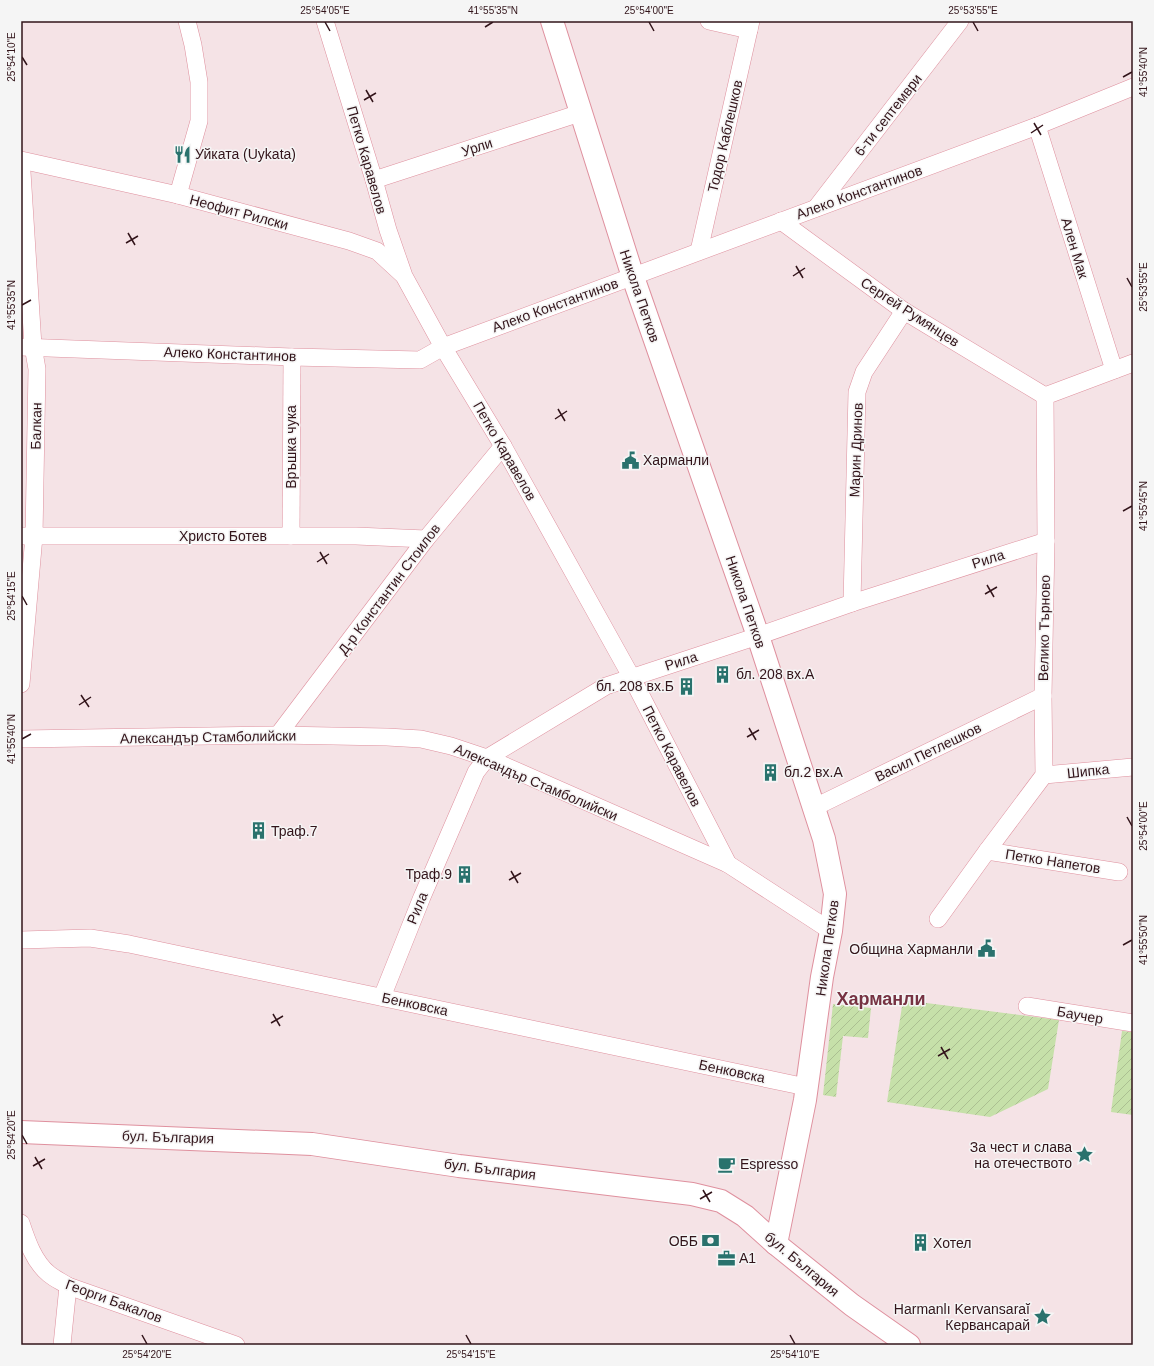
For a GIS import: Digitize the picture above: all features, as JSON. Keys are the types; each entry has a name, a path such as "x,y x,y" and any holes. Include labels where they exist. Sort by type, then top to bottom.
{"street":[{"path":"178,195 198,121 199,82 194,45 187,21"},
{"name":"Петко Каравелов","path":"325,21 388,230 404,276 443,346 503,446 632,678 728,864"},
{"name":"Никола Петков","path":"552,21 633,277 758,636 824,839 835,894 831,931 822,977 805,1100 776,1244"},
{"path":"709,21 750,26"},
{"name":"6-ти септември","path":"816,208 960,21"},
{"name":"Тодор Каблешков","path":"699,252 750,26"},
{"name":"Алеко Константинов","path":"27,346 292,357 420,360 443,346 633,277 1037,126 1133,87"},
{"name":"Урли","path":"374,180 580,113"},
{"name":"Ален Мак","path":"1037,126 1114,370"},
{"name":"Неофит Рилски","path":"21,168 64,170 178,195 349,241 377,251 404,276"},
{"name":"Балкан","path":"21,168 27,346 37,369 21,684"},
{"name":"Сергей Румянцев","path":"780,221 904,311 1045,396"},
{"name":"Марин Дринов","path":"852,603 857,392 864,372 904,311"},
{"name":"Връшка чука","path":"291,536 292,357"},
{"path":"1045,396 1133,363"},
{"name":"Велико Търново","path":"1044,776 1043,696 1046,541 1045,396"},
{"name":"Д-р Константин Стоилов","path":"278,735 426,539 503,446"},
{"name":"Христо Ботев","path":"28,536 356,536 426,539"},
{"name":"Рила","path":"382,997 422,897 476,772 487,758 606,686 758,636 852,603 1046,541"},
{"name":"Васил Петлешков","path":"813,808 1043,696"},
{"name":"Александър Стамболийски","path":"21,739 278,735 421,739 451,746 487,758 728,864 831,931"},
{"name":"Шипка","path":"1044,776 1133,767"},
{"path":"938,919 986,851 1044,776"},
{"name":"Петко Напетов","path":"986,851 1119,872"},
{"name":"Бенковска","path":"21,940 90,938 123,943 806,1086"},
{"name":"Баучер","path":"1027,1006 1133,1023"},
{"name":"бул. България","path":"21,1132 312,1144 460,1166 692,1194 721,1201 745,1216 776,1244 857,1309 909,1345"},
{"name":"Георги Бакалов","path":"21,1223 26,1239 35,1257 49,1274 68,1286 236,1345"},
{"path":"62,1345 68,1286"}],"green space":[{"path":"903,1000 1059,1020 1048,1089 990,1117 887,1102"},
{"path":"833,1004 871,1008 868,1038 843,1036 836,1097 823,1095"},
{"path":"1122,1031 1133,1032 1133,1115 1111,1112"}],"place":[{"name":"Уйката (Uykata)","path":"182,154"},
{"name":"Харманли","path":"630,460"},
{"name":"бл. 208 вх.А","path":"723,674"},
{"name":"бл. 208 вх.Б","path":"687,686"},
{"name":"бл.2 вх.А","path":"771,772"},
{"name":"Траф.7","path":"258,831"},
{"name":"Траф.9","path":"465,874"},
{"name":"Община Харманли","path":"986,949"},
{"name":"За чест и слава на отечеството","path":"1085,1155"},
{"name":"Espresso","path":"727,1164"},
{"name":"ОББ","path":"711,1241"},
{"name":"Хотел","path":"920,1243"},
{"name":"A1","path":"726,1258"},
{"name":"Harmanlı Kervansaraĭ Кервансарай","path":"1043,1317"}],"district":[{"name":"Харманли","path":"881,999"}]}
